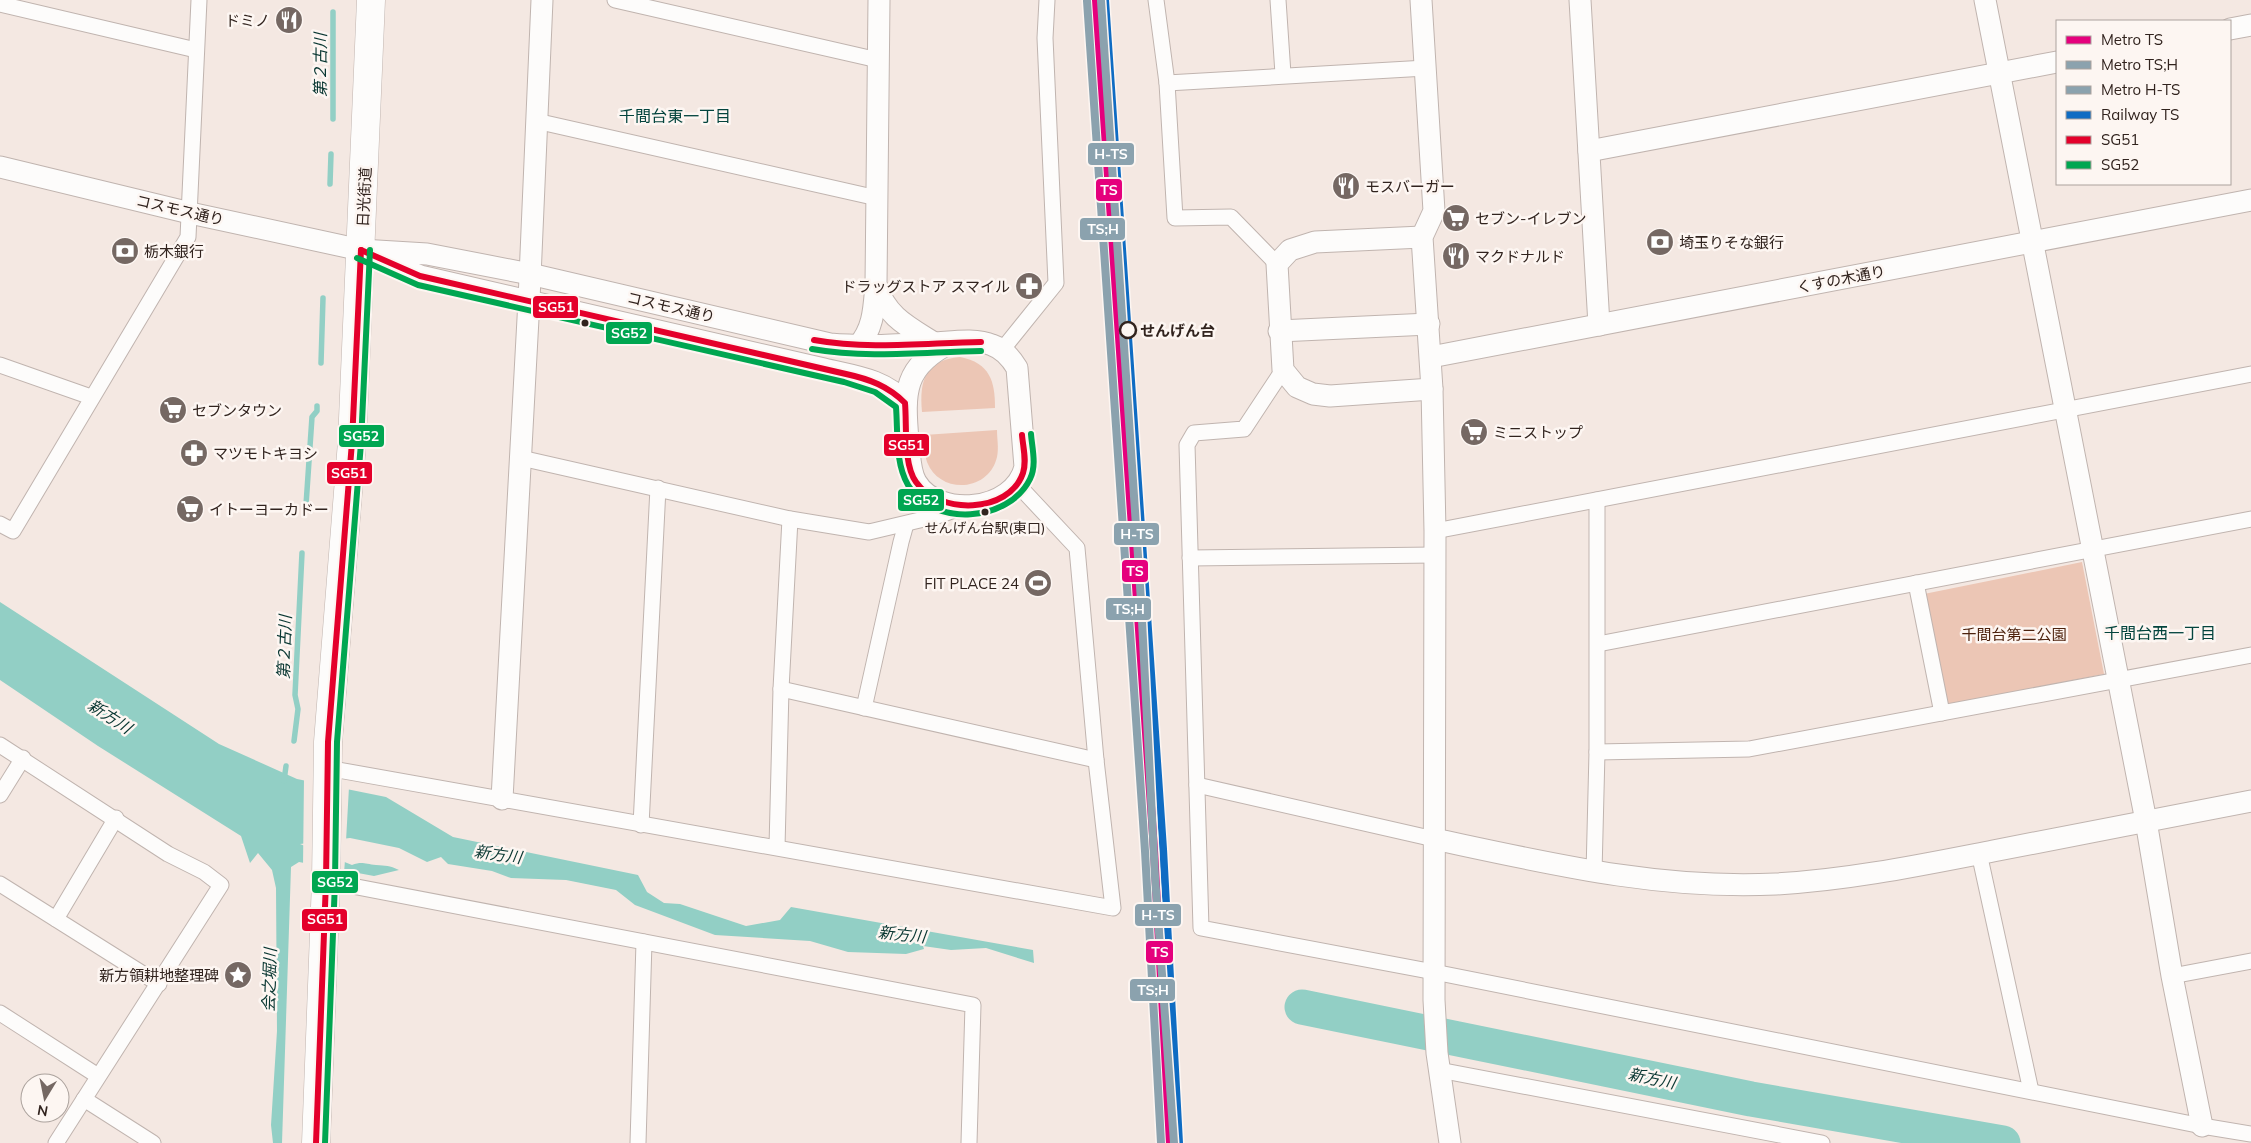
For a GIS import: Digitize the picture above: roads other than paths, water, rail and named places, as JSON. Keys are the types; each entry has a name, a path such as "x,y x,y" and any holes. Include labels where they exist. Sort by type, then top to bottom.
{"highway":[{"name":"日光街道","path":"316,1143 326,878 327,772 341,560 352,442 372,0"}],"street":[{"path":"0,524 13,531 91,397 188,237 199,0"},
{"path":"502,800 529,300 542,0"},
{"path":"616,0 878,60"},
{"path":"858,346 865,338 872,320 876,284 879,0"},
{"path":"521,458 790,519 869,532 906,524 966,506 986,504 1012,490 1023,476 1025,467 1017,368 1011,358 1002,350 1056,283 1046,38 1047,0"},
{"path":"1156,0 1167,83 1175,218 1231,217 1277,264 1282,370 1297,387 1313,394 1330,396 1432,389"},
{"path":"1278,0 1283,74"},
{"path":"1421,0 1434,211 1422,237 1431,357 1435,531 1434,1000 1438,1062 1450,1143"},
{"path":"1581,0 1599,326"},
{"path":"1985,0 2146,821 2172,976 2202,1126"},
{"path":"0,4 196,50"},
{"path":"2231,29 2251,25"},
{"path":"1589,151 2056,62"},
{"path":"1167,83 1283,74 1426,68"},
{"path":"536,121 877,198"},
{"name":"コスモス通り","path":"0,167 362,250 427,254 530,274 830,344 858,346 982,342 992,344 1002,350"},
{"name":"くすの木通り","path":"1431,357 2251,200"},
{"path":"1277,264 1290,250 1315,242 1422,237"},
{"name":"コスモス通り","path":"362,250 420,276 872,381 892,389 905,403"},
{"path":"876,284 881,300 893,316 943,343 940,348 917,366 909,385 905,403 910,464 916,482 930,495 949,504 966,506"},
{"path":"1279,331 1429,324"},
{"path":"0,365 91,397"},
{"path":"1282,370 1244,429 1194,433 1187,445 1202,928 1434,972 2202,1126 2251,1134"},
{"path":"1435,531 2251,374"},
{"path":"327,772 777,847 1113,908 1096,760 1078,548 1017,484"},
{"path":"641,825 658,488"},
{"path":"1594,873 1598,644 1597,500"},
{"path":"777,847 781,689 790,519"},
{"path":"1598,644 2251,519"},
{"path":"864,708 900,542 906,524"},
{"path":"1190,558 1434,555"},
{"path":"1916,583 1942,713"},
{"path":"1597,752 1749,749 2251,655"},
{"path":"781,689 1096,760"},
{"path":"0,745 116,818 168,854 204,872 221,885 56,1143"},
{"path":"0,795 23,758"},
{"path":"1197,785 1594,873 1693,883 1774,884 1854,877 2251,801"},
{"path":"56,918 116,818"},
{"path":"1979,854 2032,1091"},
{"path":"326,878 644,942 973,1005 969,1143"},
{"path":"0,884 158,984"},
{"path":"638,1143 644,942"},
{"path":"2172,976 2251,961"},
{"path":"0,1013 98,1076"},
{"path":"1438,1062 1822,1143"},
{"path":"84,1099 153,1143"}],"water":[{"path":"0,602 219,744 297,779 386,797 453,837 638,875 647,892 664,903 680,904 746,926 780,920 791,907 1033,950 1034,963 986,948 951,950 923,946 924,949 906,954 848,952 810,941 715,935 635,905 616,890 566,880 511,878 492,871 448,864 441,857 427,862 399,848 350,838 300,844 352,865 364,863 393,867 399,870 374,876 299,862 291,867 282,1143 273,1143 271,1125 277,1031 276,888 272,870 258,853 250,863 241,836 98,746 0,680"}],"waterway":[{"name":"第２古川","path":"333,12 333,119"},
{"name":"第２古川","path":"330,184 331,154"},
{"name":"第２古川","path":"321,363 323,298"},
{"name":"第２古川","path":"306,505 312,417 317,411 317,406"},
{"name":"第２古川","path":"294,741 298,709 295,695 302,553"},
{"path":"284,781 286,766"},
{"name":"新方川","path":"1302,1007 1751,1099 2003,1143"}],"metro line":[{"name":"TS","path":"1096,0 1154,850 1170,1143"},
{"name":"TS;H","path":"1087,1 1145,851 1161,1143"},
{"name":"H-TS","path":"1101,1 1141,601 1155,876 1174,1143"}],"rail line":[{"name":"TS","path":"1105,0 1163,849 1179,1143"}],"place":[{"name":"ドミノ","path":"289,20"},
{"name":"モスバーガー","path":"1346,186"},
{"name":"セブン-イレブン","path":"1456,218"},
{"name":"埼玉りそな銀行","path":"1660,242"},
{"name":"栃木銀行","path":"125,251"},
{"name":"マクドナルド","path":"1456,256"},
{"name":"ドラッグストア スマイル","path":"1029,286"},
{"name":"せんげん台","path":"1128,330"},
{"name":"セブンタウン","path":"173,410"},
{"name":"ミニストップ","path":"1474,432"},
{"name":"マツモトキヨシ","path":"194,453"},
{"name":"イトーヨーカドー","path":"190,509"},
{"name":"せんげん台駅(東口)","path":"985,512"},
{"name":"FIT PLACE 24","path":"1038,583"},
{"name":"新方領耕地整理碑","path":"238,975"}],"district":[{"name":"千間台東一丁目","path":"675,116"},
{"name":"千間台西一丁目","path":"2160,633"}],"park label":[{"name":"千間台第二公園","path":"2014,634"}],"water label":[{"name":"会之堀川","path":"269,980"}]}
